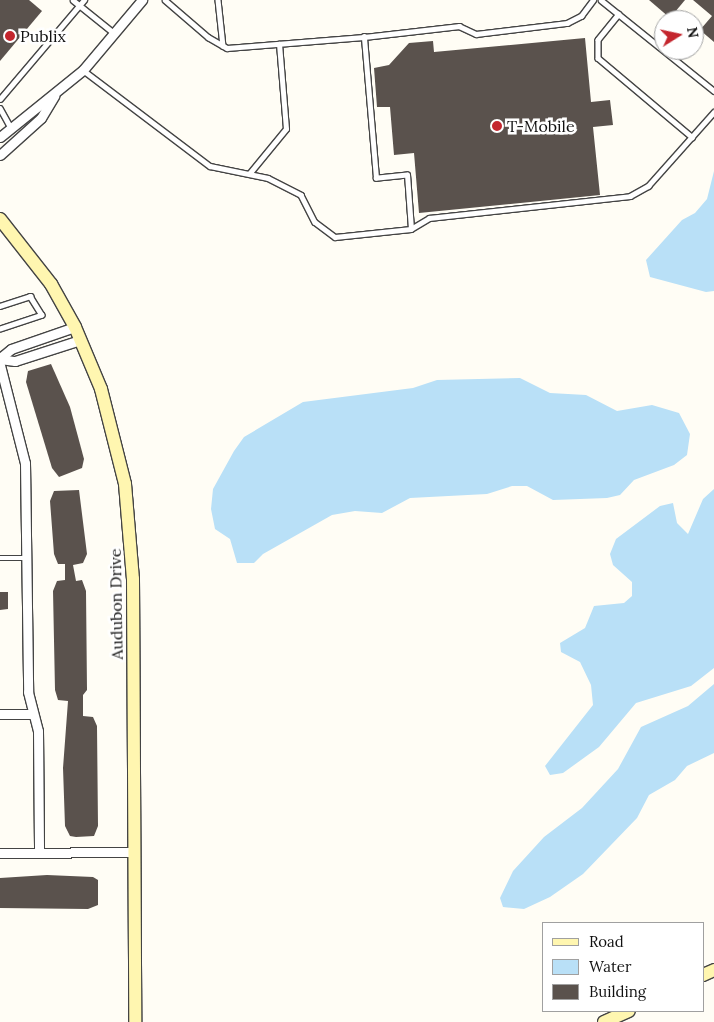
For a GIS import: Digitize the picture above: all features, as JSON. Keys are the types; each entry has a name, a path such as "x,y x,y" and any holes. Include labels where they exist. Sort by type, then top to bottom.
{"street":[{"path":"0,137 83,70 142,0"},
{"path":"0,154 41,118 58,90"},
{"name":"Audubon Drive","path":"0,219 51,284 75,327 110,416 128,505 133,579 135,1022"},
{"path":"0,358 11,349 75,327"},
{"path":"0,358 15,361 80,340"},
{"path":"0,365 25,463 28,692 38,731 39,853"},
{"path":"0,714 33,714"},
{"path":"0,853 134,852"},
{"path":"604,1022 627,1012"}],"lane":[{"path":"73,0 114,34"},
{"path":"0,99 84,0"},
{"path":"165,0 223,46 279,44 364,37 458,26 476,34 568,23 581,16 593,0"},
{"path":"218,0 223,46"},
{"path":"601,0 714,91"},
{"path":"619,14 598,40 598,58 692,136"},
{"path":"364,37 376,178 407,175 411,229"},
{"path":"250,174 286,129 279,44"},
{"path":"83,70 210,166 268,178 301,195 315,222 335,237 411,229 429,218 630,196 648,186 714,112"},
{"path":"0,108 11,128"},
{"path":"0,306 30,296 42,315 0,329"},
{"path":"0,558 26,558"}],"water":[{"path":"714,171 714,291 706,292 650,277 646,260 682,220 695,213 707,199"},
{"path":"520,378 550,393 586,395 617,411 652,405 679,413 690,434 687,455 674,465 634,480 620,495 607,498 553,500 527,486 512,486 487,494 410,498 382,513 355,511 332,515 263,554 254,563 237,563 230,539 215,529 211,509 213,489 234,451 244,437 303,402 413,388 437,380"},
{"path":"714,489 714,668 691,686 636,703 599,747 563,773 550,775 545,766 593,705 591,685 580,662 561,652 560,643 585,628 594,606 624,603 632,596 632,582 613,565 610,554 616,539 660,506 673,503 677,523 688,534 703,499"},
{"path":"714,684 714,753 687,766 675,780 649,795 637,818 583,874 550,897 524,909 503,907 500,898 513,871 544,837 582,808 618,769 641,727 688,706"}],"building":[{"name":"Publix","path":"0,0 29,0 42,11 0,61"},
{"path":"649,0 685,0 677,10 661,10"},
{"path":"693,0 714,0 714,42 704,33 704,25 712,16"},
{"name":"T-Mobile","path":"585,38 591,102 610,100 613,125 593,127 600,195 419,213 414,153 394,155 390,107 377,107 374,68 389,65 409,43 433,41 434,52"},
{"path":"51,364 70,407 84,459 82,468 59,477 52,468 26,382 28,371"},
{"path":"79,490 87,554 83,563 73,565 76,581 82,580 86,591 87,690 83,695 83,716 93,717 97,726 98,826 94,836 76,837 70,836 65,826 63,768 68,701 58,700 55,690 53,591 57,581 65,580 65,564 58,564 54,554 50,501 54,491"},
{"path":"0,592 8,592 8,609 0,610"},
{"path":"47,875 93,877 98,880 98,905 88,909 0,908 0,878"}],"place":[{"name":"Publix","path":"10,36"},
{"name":"T-Mobile","path":"497,126"}]}
